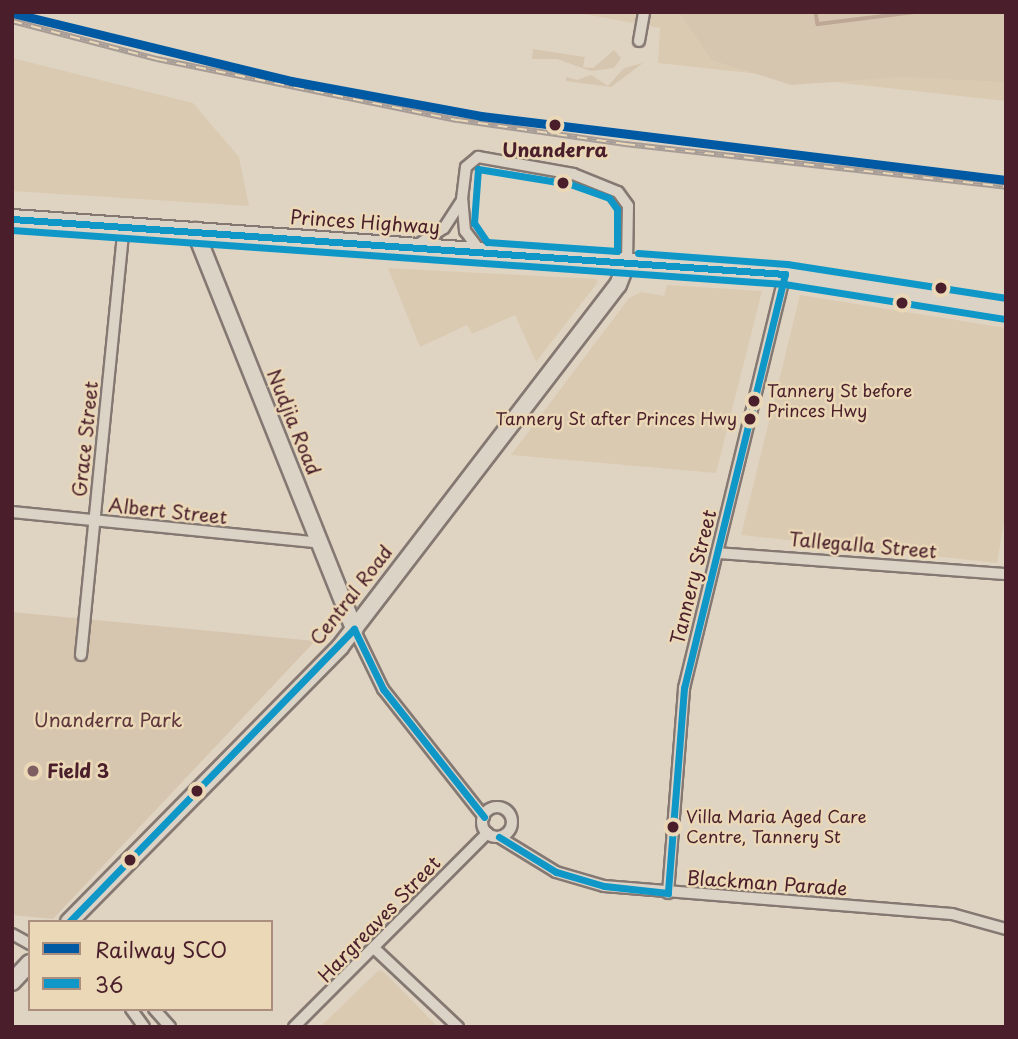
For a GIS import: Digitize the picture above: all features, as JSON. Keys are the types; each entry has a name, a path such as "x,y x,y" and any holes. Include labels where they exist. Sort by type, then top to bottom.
{"main road":[{"name":"Princes Highway","path":"12,219 785,274 1006,309"},
{"name":"Nudjia Road","path":"195,231 354,629"},
{"name":"Central Road","path":"71,920 354,629 618,285 627,262"},
{"path":"12,982 28,965"}],"street":[{"path":"639,41 644,12"},
{"path":"481,252 465,231 462,199 466,167 475,157 590,179 615,190 627,202 627,262"},
{"path":"414,247 444,228 462,199"},
{"name":"Grace Street","path":"81,655 124,226"},
{"name":"Tannery Street","path":"668,893 684,688 785,274"},
{"name":"Albert Street","path":"12,512 321,543"},
{"name":"Tallegalla Street","path":"717,553 1006,574"},
{"path":"354,629 383,689 471,797 488,813 487,833"},
{"name":"Blackman Parade","path":"488,813 509,814 511,829 530,855"},
{"path":"499,837 511,829"},
{"name":"Blackman Parade","path":"487,833 499,837 556,872 604,886 952,914 1006,929"},
{"name":"Hargreaves Street","path":"294,1027 375,949 487,833"},
{"path":"12,934 28,943"},
{"path":"375,949 458,1027"},
{"path":"133,1011 145,1027"},
{"path":"156,1011 170,1027"}],"shaded area":[{"path":"574,12 1006,12 1006,101 658,63 660,28"},
{"path":"12,58 193,103 239,157 249,206 12,191"},
{"path":"388,268 596,279 598,282 536,362 515,315 472,334 467,325 420,347"},
{"path":"667,285 762,291 716,473 511,455 629,298 641,292 664,296"},
{"path":"800,295 1006,328 1006,510 997,563 741,535"},
{"path":"379,970 438,1027 320,1027"}],"green space":[{"path":"679,12 1006,12 1006,82 902,77 791,85 712,60"},
{"path":"533,49 585,57 583,67 593,68 614,50 621,58 614,68 591,71 557,59 532,59"},
{"path":"643,63 611,87 566,81 566,77 577,80 591,75 608,86 624,68"},
{"name":"Unanderra Park","path":"12,612 315,641 53,919 12,915"}],"waterway":[{"path":"816,12 818,24 916,12"}],"railway":[{"path":"12,21 157,59 458,120 625,144 1006,187"}],"rail line":[{"name":"SCO","path":"12,13 291,81 481,116 1006,180"}],"transit line":[{"path":"478,169 570,184 609,198 617,209 617,251 487,242 474,223 478,169"},
{"name":"36","path":"12,219 785,274 684,688 668,893 604,886 556,872 499,837"},
{"path":"12,230 784,284 1004,319"},
{"path":"638,253 787,264 1006,298"},
{"name":"36","path":"354,629 383,689 484,817"},
{"name":"36","path":"71,920 354,629"}],"place":[{"name":"Unanderra","path":"555,125"},
{"name":"Tannery St before Princes Hwy","path":"754,401"},
{"name":"Tannery St after Princes Hwy","path":"750,419"},
{"name":"Field 3","path":"33,771"},
{"name":"Villa Maria Aged Care Centre, Tannery St","path":"673,827"}]}
